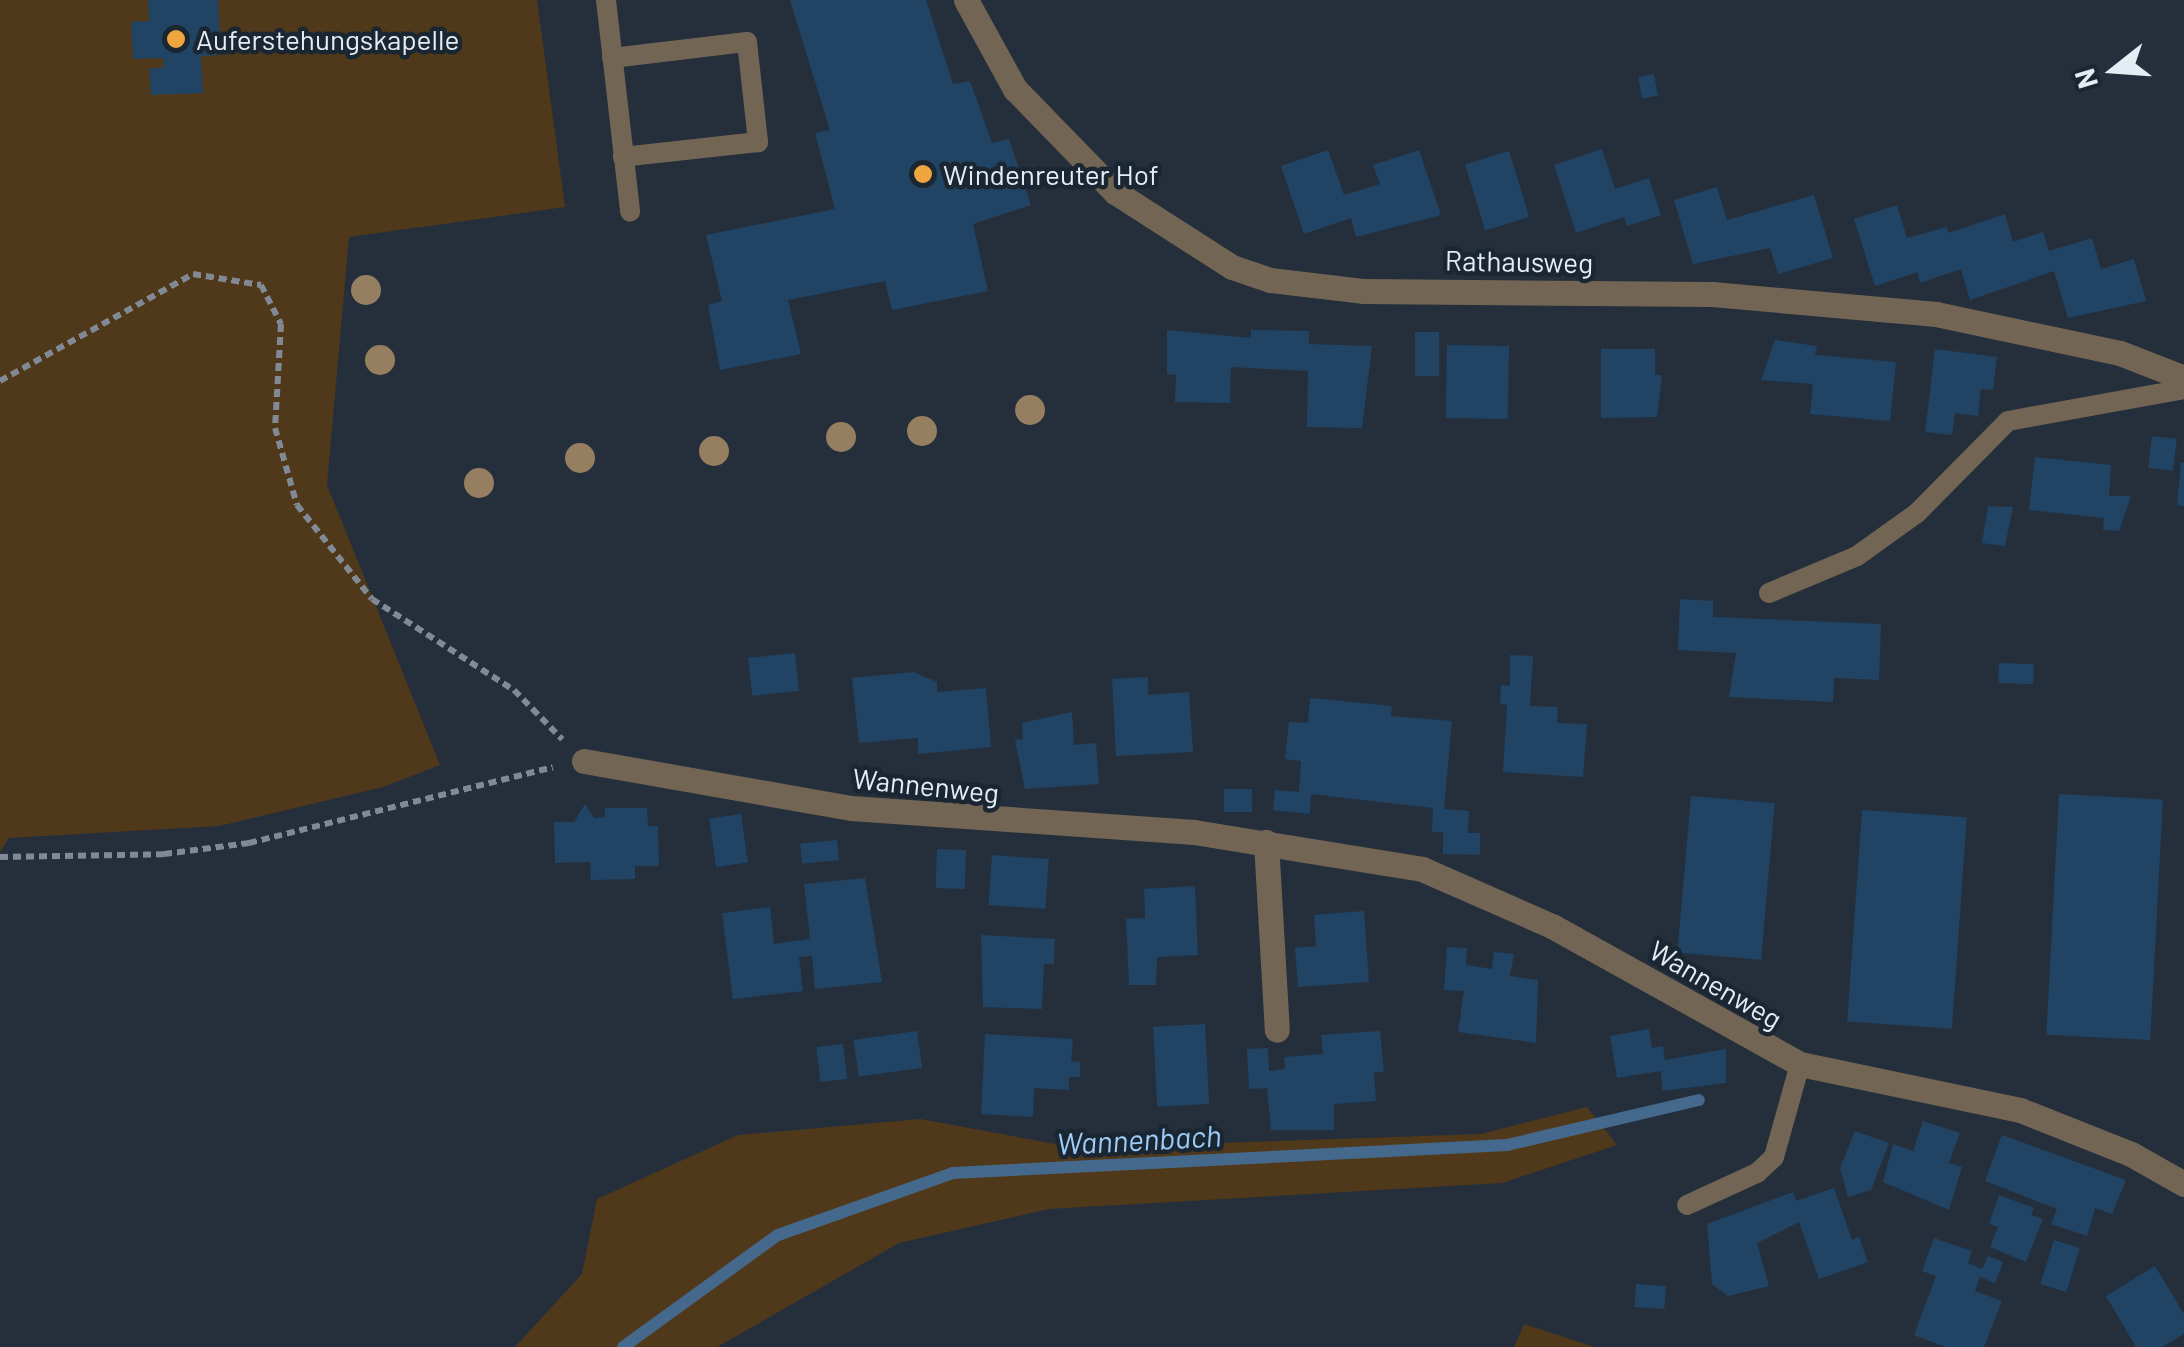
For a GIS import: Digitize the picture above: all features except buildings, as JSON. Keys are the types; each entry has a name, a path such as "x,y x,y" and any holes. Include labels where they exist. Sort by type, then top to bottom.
{"street":[{"name":"Rathausweg","path":"966,0 1015,88 1091,170 1232,267 1270,280 1364,291 1712,294 1936,314 2120,353 2184,378"},
{"name":"Wannenweg","path":"584,761 851,808 1266,842 1422,869 1552,926 1800,1064 2020,1110 2131,1154 2184,1184"},
{"path":"1266,842 1277,1030"}],"lane":[{"path":"606,0 630,212"},
{"path":"612,58 747,42 758,142 624,156"},
{"path":"1770,594 1856,556 1917,513 2008,421 2184,389"},
{"name":"Wannenweg","path":"1688,1205 1757,1173 1774,1157 1800,1064"}],"path":[{"path":"0,380 193,274 261,285 281,324 275,428 297,505 372,598 514,690 584,761"},
{"path":"0,857 164,854 250,843 584,761"}],"shaded area":[{"path":"0,0 537,0 565,207 349,237 327,485 440,765 383,787 219,826 9,838 0,852"},
{"path":"1587,1107 1617,1145 1502,1183 1049,1209 899,1243 717,1347 515,1347 582,1274 597,1199 738,1135 920,1119 1077,1148 1481,1134"},
{"path":"1524,1324 1594,1347 1514,1347"}],"waterway":[{"name":"Wannenbach","path":"623,1347 778,1235 953,1173 1507,1145 1699,1100"}],"place":[{"name":"Auferstehungskapelle","path":"176,39"},
{"name":"Windenreuter Hof","path":"923,174"}]}
